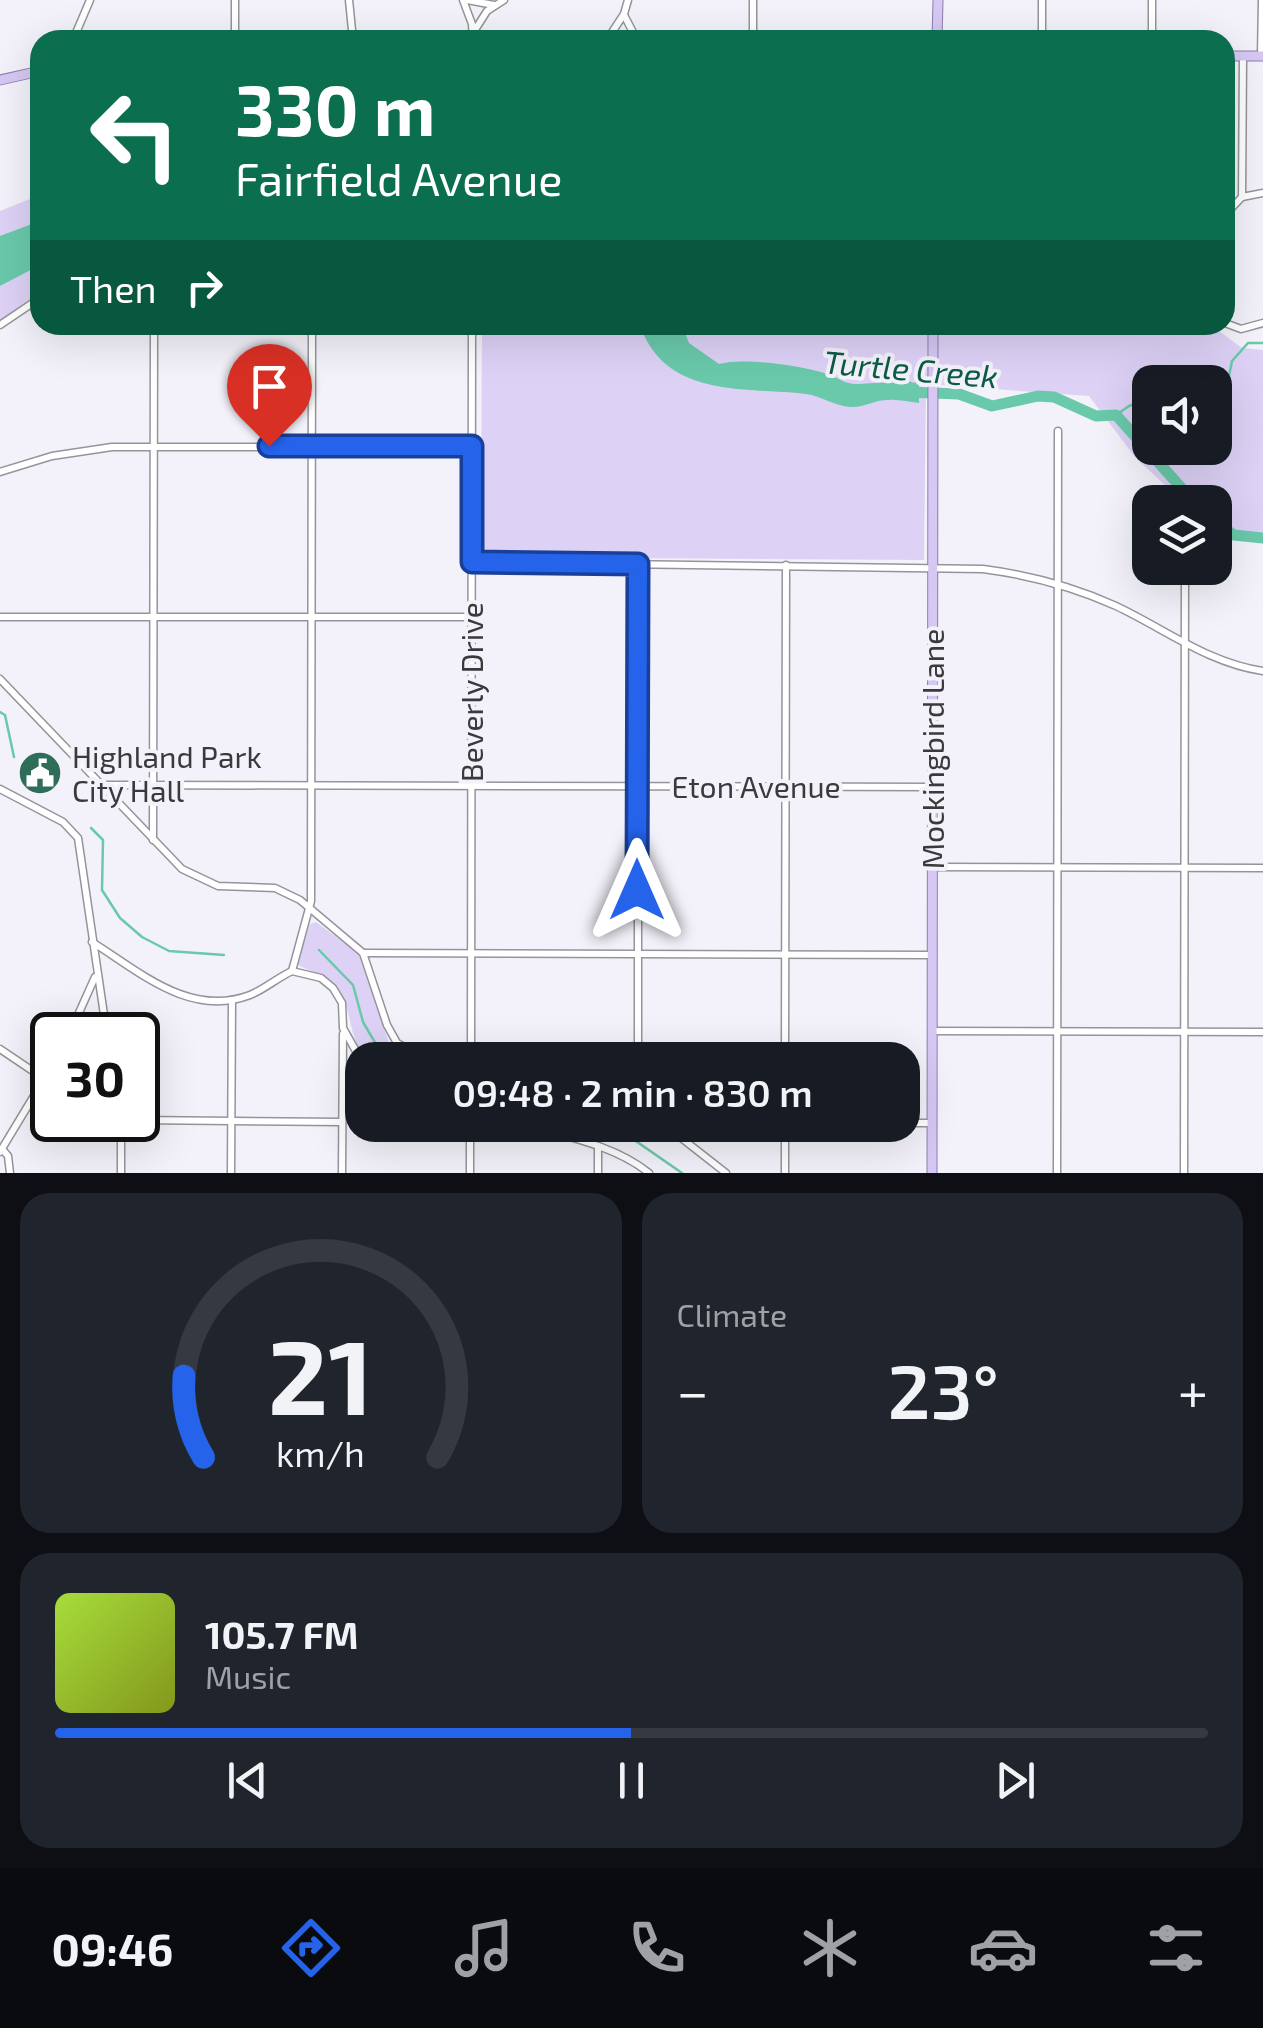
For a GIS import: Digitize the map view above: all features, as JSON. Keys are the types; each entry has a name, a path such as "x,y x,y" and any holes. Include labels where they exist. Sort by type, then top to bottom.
{"main road":[{"path":"935,0 935,30"},
{"path":"1235,56 1262,56"},
{"path":"0,80 30,73"},
{"name":"Mockingbird Lane","path":"932,1173 933,335"}],"street":[{"path":"77,30 90,0"},
{"path":"235,0 236,30"},
{"path":"349,0 352,30"},
{"path":"472,30 465,0 496,5"},
{"path":"476,30 482,16 504,0"},
{"path":"614,30 628,0"},
{"path":"753,0 753,30"},
{"path":"1042,0 1042,30"},
{"path":"1152,0 1152,30"},
{"path":"1262,0 1262,56"},
{"path":"624,14 632,30"},
{"path":"1242,197 1244,56"},
{"path":"1235,204 1242,197 1263,193"},
{"path":"0,325 30,305"},
{"path":"1235,328 1263,323"},
{"path":"153,841 154,335"},
{"path":"292,972 310,909 312,335"},
{"name":"Beverly Drive","path":"471,1042 472,335"},
{"path":"1056,1173 1058,431"},
{"path":"0,472 76,451 154,446 472,446"},
{"path":"472,562 998,571 1057,585 1117,607 1185,644 1232,664 1263,671"},
{"path":"638,564 638,1042"},
{"path":"785,1042 786,565"},
{"path":"1184,1173 1185,585"},
{"path":"0,617 472,617"},
{"path":"0,679 182,870 202,881 230,887 284,890 340,930 363,953 392,1036 400,1042"},
{"name":"Eton Avenue","path":"100,785 932,787"},
{"path":"0,789 63,822 74,832 82,856 103,1012"},
{"path":"932,868 1263,868"},
{"path":"92,942 175,994 204,1002 256,993 292,972 320,978 333,988 342,1004 342,1173"},
{"path":"363,953 932,955"},
{"path":"79,1012 96,973"},
{"path":"232,1000 232,1173"},
{"path":"343,1028 351,1042"},
{"path":"932,1032 1263,1032"},
{"path":"0,1049 30,1069"},
{"path":"10,1173 8,1156 1,1151 30,1109"},
{"path":"160,1121 342,1122"},
{"path":"920,1123 932,1123"},
{"path":"121,1142 121,1173"},
{"path":"470,1142 470,1173"},
{"path":"584,1142 627,1158 649,1173"},
{"path":"686,1142 726,1173"},
{"path":"785,1142 785,1173"},
{"path":"598,1146 598,1173"}],"shaded area":[{"path":"30,199 30,299 0,320 0,211"},
{"path":"30,225 30,270 0,286 0,236"},
{"path":"482,335 1224,335 1242,348 1263,350 1263,541 1232,537 1232,485 1165,485 1144,465 1232,465 1232,365 1132,365 1132,453 1089,396 926,384 924,560 487,557 481,551"},
{"name":"Turtle Creek","path":"645,335 686,335 689,343 719,364 743,361 789,365 854,384 919,380 919,403 888,400 850,407 806,394 709,384 668,366"},
{"path":"316,922 358,953 389,1042 356,1042 345,1002 334,984 297,964 310,924"}],"waterway":[{"path":"1231,365 1248,343 1263,343"},
{"name":"Turtle Creek","path":"905,392 959,394 992,406 1038,396 1054,397 1096,416 1116,415 1179,485"},
{"path":"1116,415 1132,405"},
{"name":"Turtle Creek","path":"1232,534 1263,538"},
{"path":"0,712 5,715 14,757"},
{"path":"91,828 103,840 102,890 120,918 142,937 169,951 224,955"},
{"path":"319,950 353,985 363,1022 375,1042"},
{"path":"637,1142 682,1173"}],"place":[{"name":"Highland Park City Hall","path":"40,773"}],"route":[{"path":"269,446 472,446 472,562 638,564 637,890"}]}
